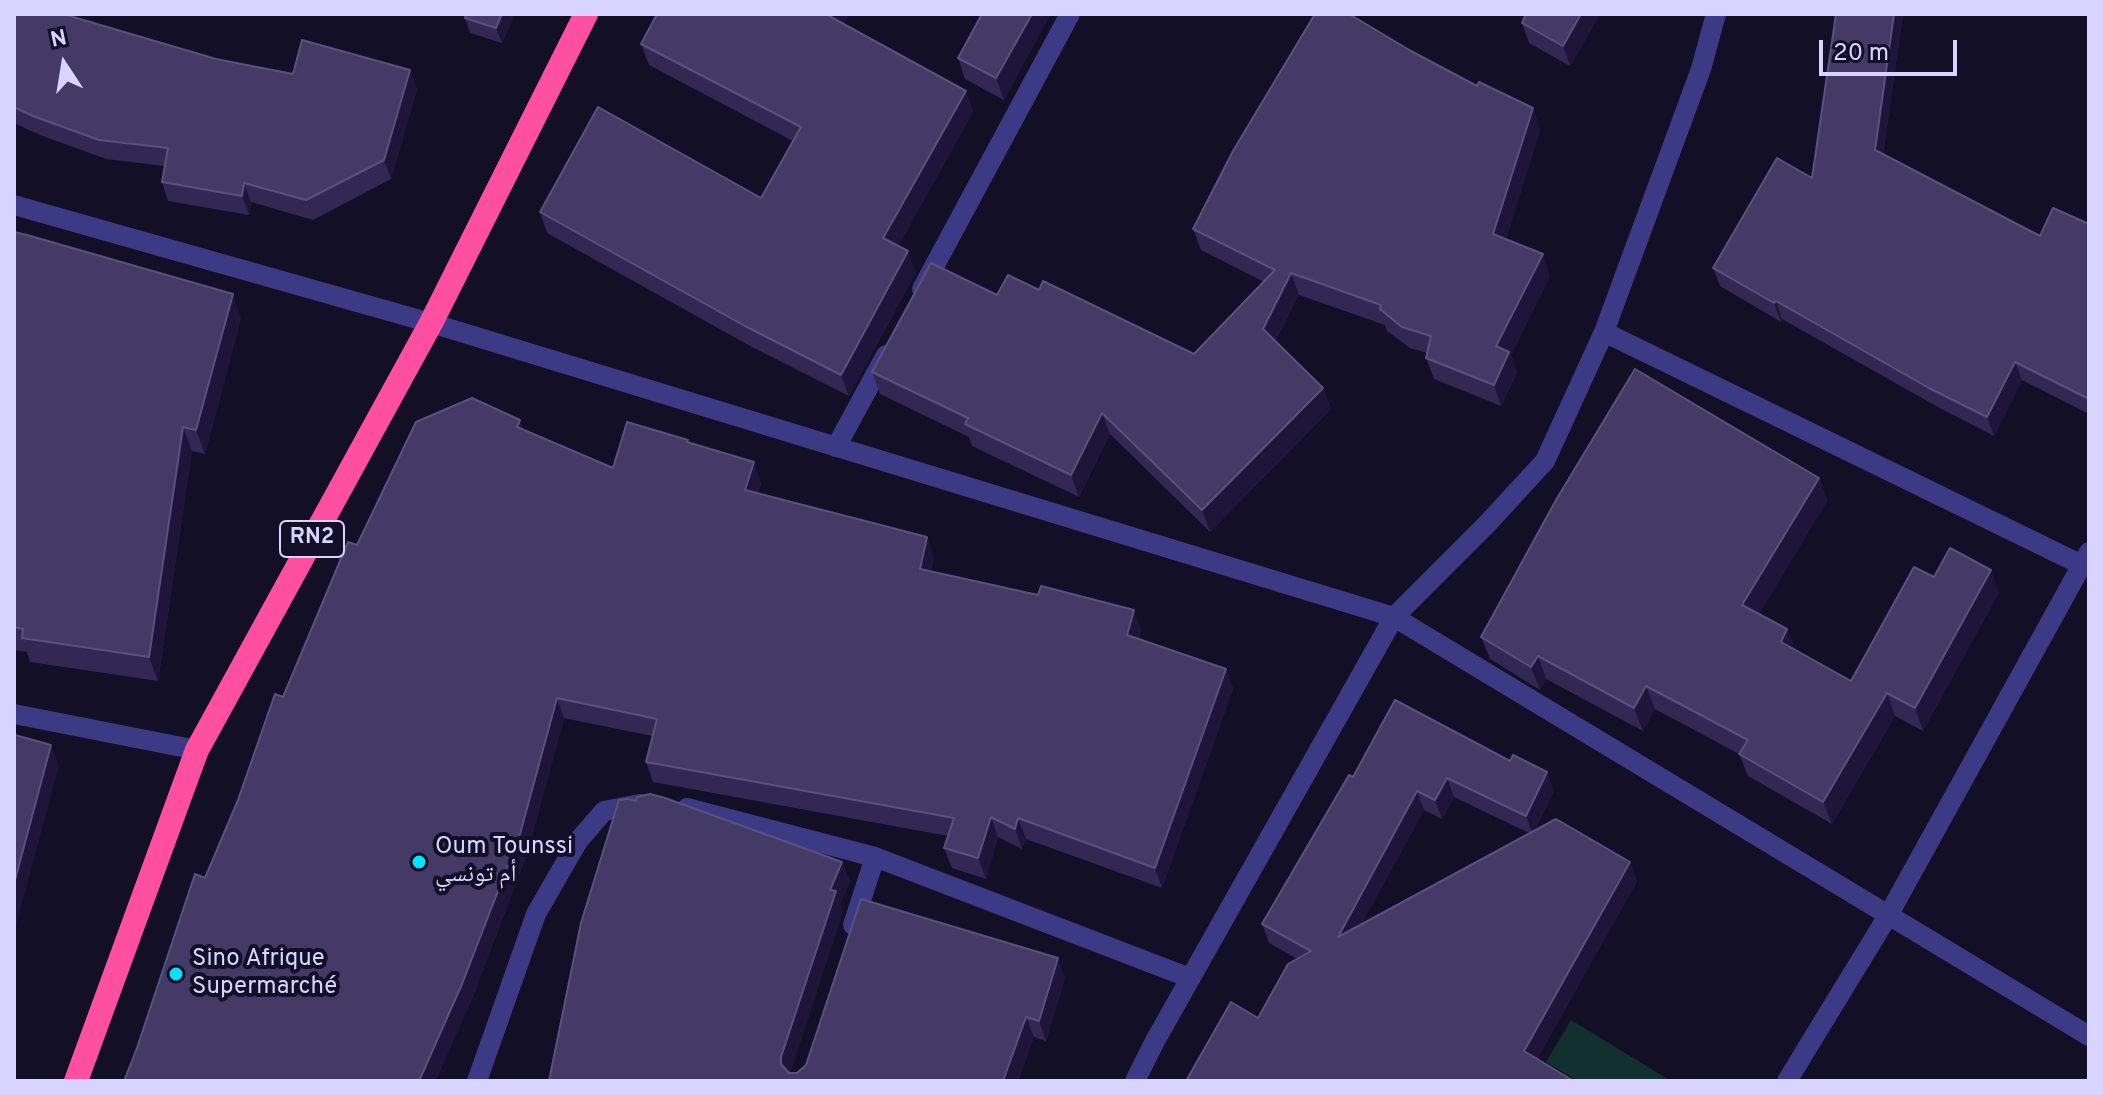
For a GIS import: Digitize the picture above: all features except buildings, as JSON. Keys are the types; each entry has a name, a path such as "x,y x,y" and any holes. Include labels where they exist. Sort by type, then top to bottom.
{"highway":[{"name":"RN2","path":"76,1081 197,750 431,323 586,14"}],"street":[{"path":"912,307 1070,14"},
{"path":"1135,1081 1394,617 1545,461 1604,332 1701,69 1716,14"},
{"path":"14,205 431,323 1394,617 2089,1036"},
{"path":"1604,332 2086,559 1889,914 1787,1081"},
{"path":"836,447 897,335"},
{"path":"14,714 197,750"},
{"path":"477,1081 536,914 578,841 604,811 665,803 875,857 1190,978"},
{"path":"846,947 875,857"}],"green space":[{"path":"1571,1020 1671,1081 1578,1081 1546,1062"}],"place":[{"name":"Oum Tounssi أم تونسي","path":"419,862"},
{"name":"Sino Afrique Supermarché","path":"176,974"}]}
